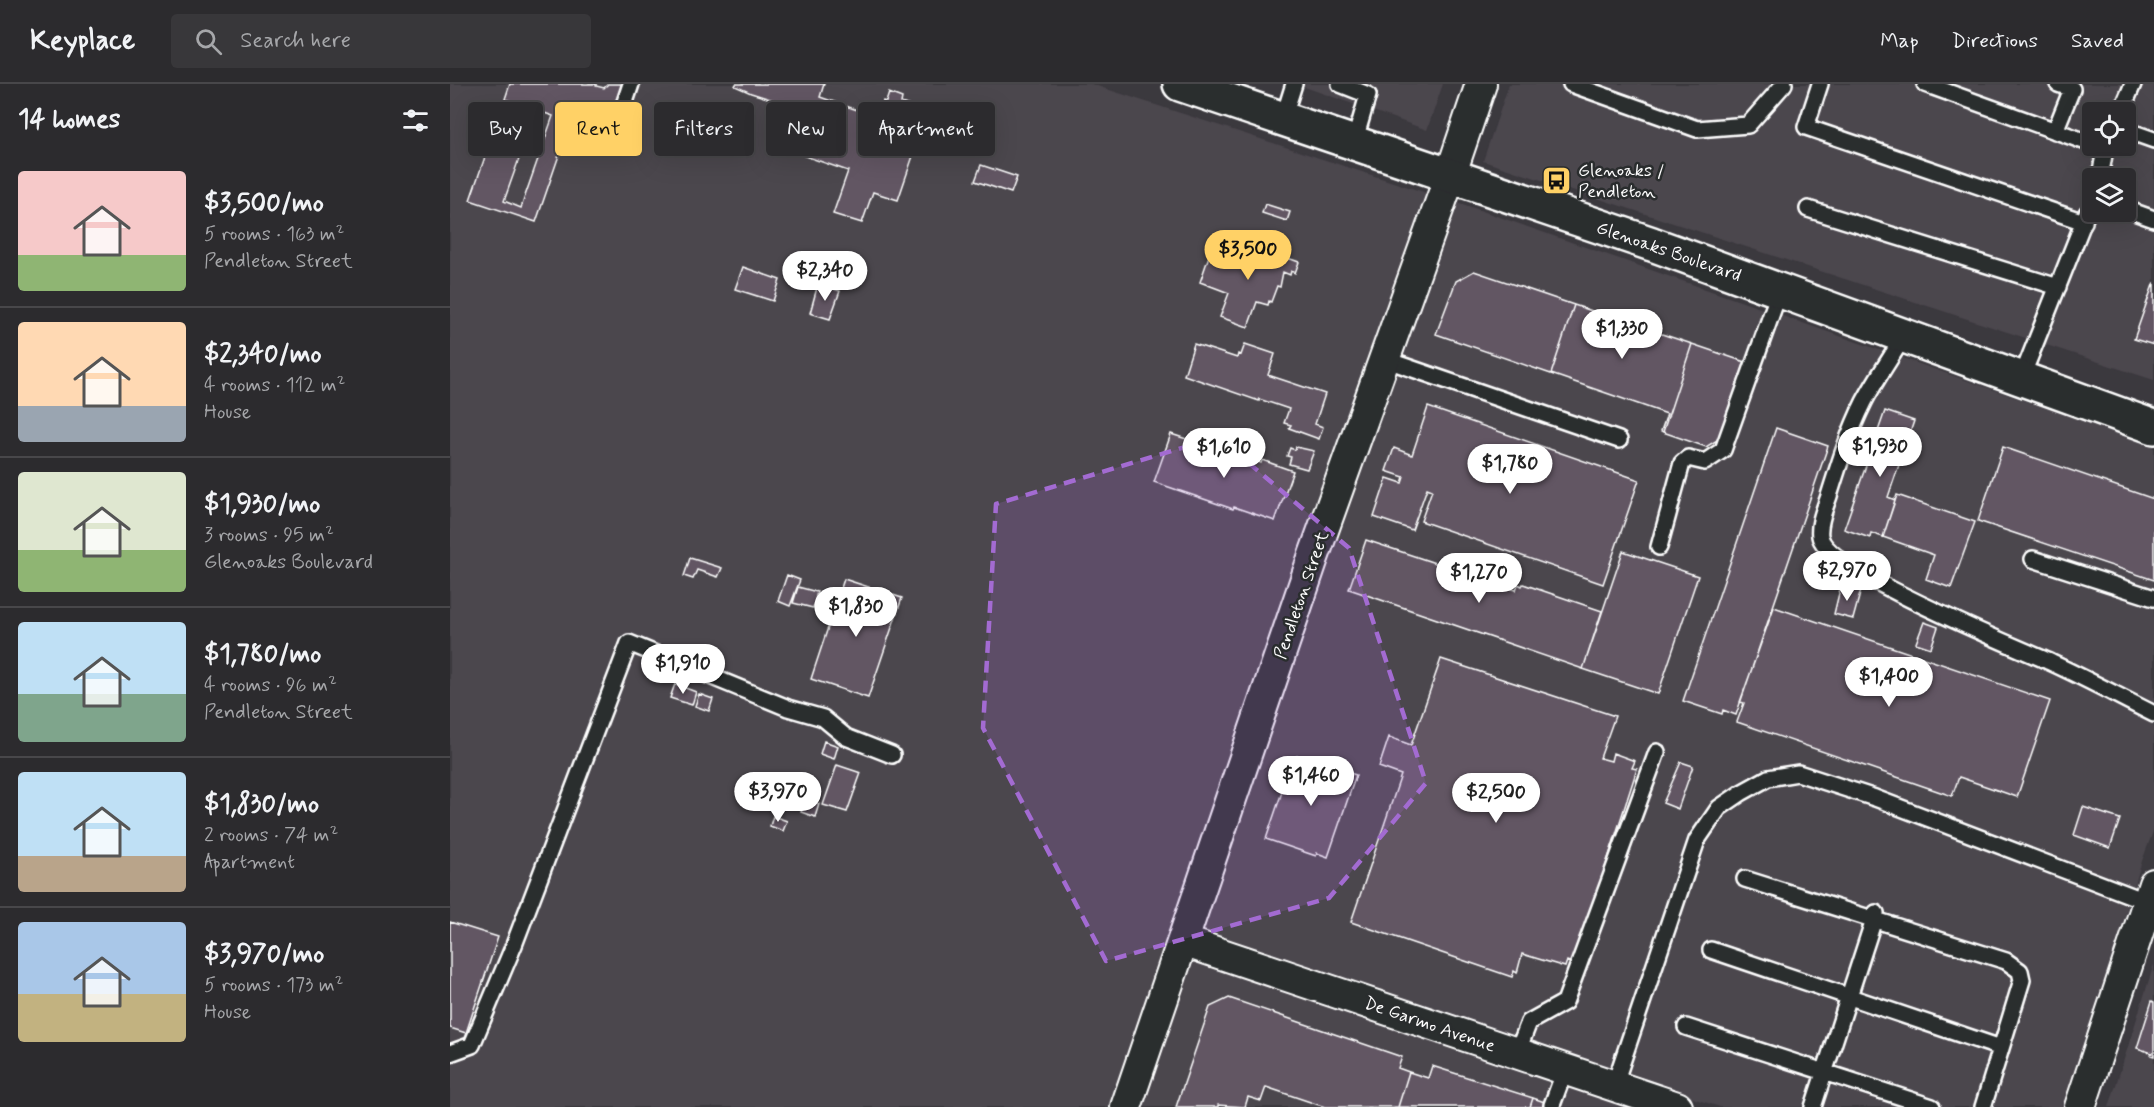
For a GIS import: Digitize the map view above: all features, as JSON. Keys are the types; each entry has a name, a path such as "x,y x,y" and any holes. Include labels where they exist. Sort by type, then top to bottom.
{"main road":[{"name":"Glenoaks Boulevard","path":"1180,84 1652,244 2154,427"}],"street":[{"name":"Pendleton Street","path":"1126,1107 1316,550 1481,84"},
{"path":"2080,1107 2151,893"},
{"name":"De Garmo Avenue","path":"1183,940 1677,1107"}],"lane":[{"path":"625,102 631,84"},
{"path":"1283,119 1294,84"},
{"path":"1340,84 1368,95 1354,143"},
{"path":"1571,84 1697,129 1748,126 1784,84"},
{"path":"1820,84 1806,127 2082,221"},
{"path":"1925,84 2082,140"},
{"path":"2055,131 2072,89 2058,84"},
{"path":"2125,102 2133,84"},
{"path":"2136,134 2154,140"},
{"path":"1808,209 2058,287"},
{"path":"2136,213 2154,219"},
{"path":"2021,379 2084,222"},
{"path":"1659,547 1682,463 1688,458 1705,462 1723,450 1780,290"},
{"path":"1904,336 1864,402 1840,458 1821,524 1819,535 1823,545 1854,569 1952,620 2054,664 2154,714"},
{"path":"1384,359 1619,440"},
{"path":"2033,559 2154,598"},
{"path":"450,1053 472,1045 514,945 629,643 788,708 823,718 846,737 892,755"},
{"path":"1517,1053 1529,1022 1565,1002 1657,752"},
{"path":"1614,1086 1697,840 1719,808 1768,778 1798,773 2151,893"},
{"path":"1745,879 1875,916 2006,961 2020,971 2022,980 1983,1107"},
{"path":"1813,1107 1875,916"},
{"path":"1711,950 2001,1048"},
{"path":"1686,1027 1932,1107"},
{"path":"1552,1105 1565,1070"}],"highlighted area":[{"path":"1218,437 1349,548 1426,783 1329,898 1106,961 983,728 996,504"}],"shaded area":[{"path":"450,84 1091,84 1436,196 1119,1107 450,1107"},
{"path":"1296,84 1443,84 1427,130"},
{"path":"1509,84 2154,84 2154,380 1483,161"},
{"path":"1448,199 2154,446 2154,829 2066,1107 1720,1107 1195,937"},
{"path":"1187,950 1643,1107 1133,1107"},
{"path":"2154,964 2154,1107 2109,1107"}],"building":[{"path":"510,84 596,84 604,88 608,84 623,84 617,102 555,102 555,156 559,156 536,222 470,200 485,156 520,156 504,201 521,208 539,156 543,156 543,145 553,116 543,112 543,102 513,102 505,99"},
{"path":"736,84 824,84 820,97 834,102 780,102 735,86"},
{"path":"889,93 902,98 901,102 886,102"},
{"path":"846,106 858,110 858,156 913,156 898,200 873,192 862,223 833,214 848,171 805,156 846,156"},
{"path":"981,165 1017,177 1011,193 975,181"},
{"path":"1265,204 1290,212 1287,221 1262,213"},
{"path":"1248,244 1299,262 1295,273 1291,271 1290,275 1283,272 1280,287 1277,286 1268,305 1257,302 1248,327 1220,317 1229,293 1200,282 1209,256 1240,267"},
{"path":"743,267 780,280 773,301 735,289"},
{"path":"1474,271 1574,305 1551,374 1436,334 1456,281"},
{"path":"2154,282 2154,345 2134,339"},
{"path":"818,284 840,291 830,319 810,313"},
{"path":"1574,305 1692,344 1663,432 1661,431 1667,414 1551,374"},
{"path":"1194,344 1237,358 1238,354 1241,355 1245,344 1275,354 1268,375 1325,394 1315,424 1323,427 1319,439 1289,428 1291,425 1284,423 1289,409 1184,375"},
{"path":"1692,344 1745,362 1719,439 1706,447 1663,432"},
{"path":"1428,407 1639,480 1603,584 1421,521 1432,490 1427,488 1412,530 1374,517 1387,478 1402,483 1404,477 1386,471 1394,448 1412,455"},
{"path":"1885,411 1914,421 1888,497 1895,500 1883,537 1871,533 1870,538 1844,529"},
{"path":"1776,428 1828,446 1736,715 1723,710 1722,714 1683,701"},
{"path":"1171,434 1199,443 1198,448 1247,465 1250,459 1261,463 1262,460 1293,471 1275,521 1154,482"},
{"path":"1296,447 1314,451 1307,469 1289,464 1291,457 1287,456 1290,448 1295,450"},
{"path":"2003,447 2154,499 2154,580 1978,521"},
{"path":"1897,495 1975,522 1951,588 1926,579 1934,555 1883,537"},
{"path":"1366,540 1516,590 1518,584 1522,586 1523,584 1602,611 1583,669 1349,589"},
{"path":"1623,551 1698,576 1658,694 1583,669"},
{"path":"690,558 722,568 718,577 697,570 693,579 684,576"},
{"path":"787,575 800,580 790,606 778,601"},
{"path":"844,579 902,598 868,698 811,679"},
{"path":"1841,585 1861,590 1853,619 1834,614"},
{"path":"798,587 817,592 813,608 793,603"},
{"path":"1774,607 2050,701 2017,797 1959,777 1952,796 1737,722 1744,703 1740,702"},
{"path":"1924,622 1938,627 1931,648 1916,643"},
{"path":"1441,659 1615,716 1600,758 1611,761 1613,753 1635,761 1632,768 1637,769 1574,964 1567,961 1565,967 1522,954 1517,973 1514,971 1512,977 1351,922 1401,775 1379,767 1389,737 1411,745"},
{"path":"675,684 696,692 692,705 670,698"},
{"path":"699,694 713,699 709,711 695,706"},
{"path":"824,741 838,746 834,759 820,754"},
{"path":"1297,756 1356,775 1328,857 1317,853 1316,856 1266,839 1286,780 1289,780"},
{"path":"1681,762 1693,766 1678,809 1663,803"},
{"path":"837,765 861,773 847,812 823,805"},
{"path":"805,799 819,804 815,817 801,812"},
{"path":"2083,807 2120,819 2110,848 2074,835"},
{"path":"773,816 787,821 783,831 770,826"},
{"path":"450,922 498,937 466,1033 450,1028"},
{"path":"1229,998 1402,1057 1398,1068 1409,1072 1398,1107 1325,1107 1266,1087 1261,1101 1248,1097 1245,1107 1218,1105 1218,1107 1176,1107 1210,1007"},
{"path":"2152,1001 2154,1002 2154,1056 2151,1055 2152,1053 2137,1048"},
{"path":"1432,1066 1533,1098 1530,1107 1398,1107 1409,1072 1428,1078"},
{"path":"1533,1098 1559,1107 1530,1107"}],"place":[{"name":"Glenoaks / Pendleton","path":"1557,180"}]}
